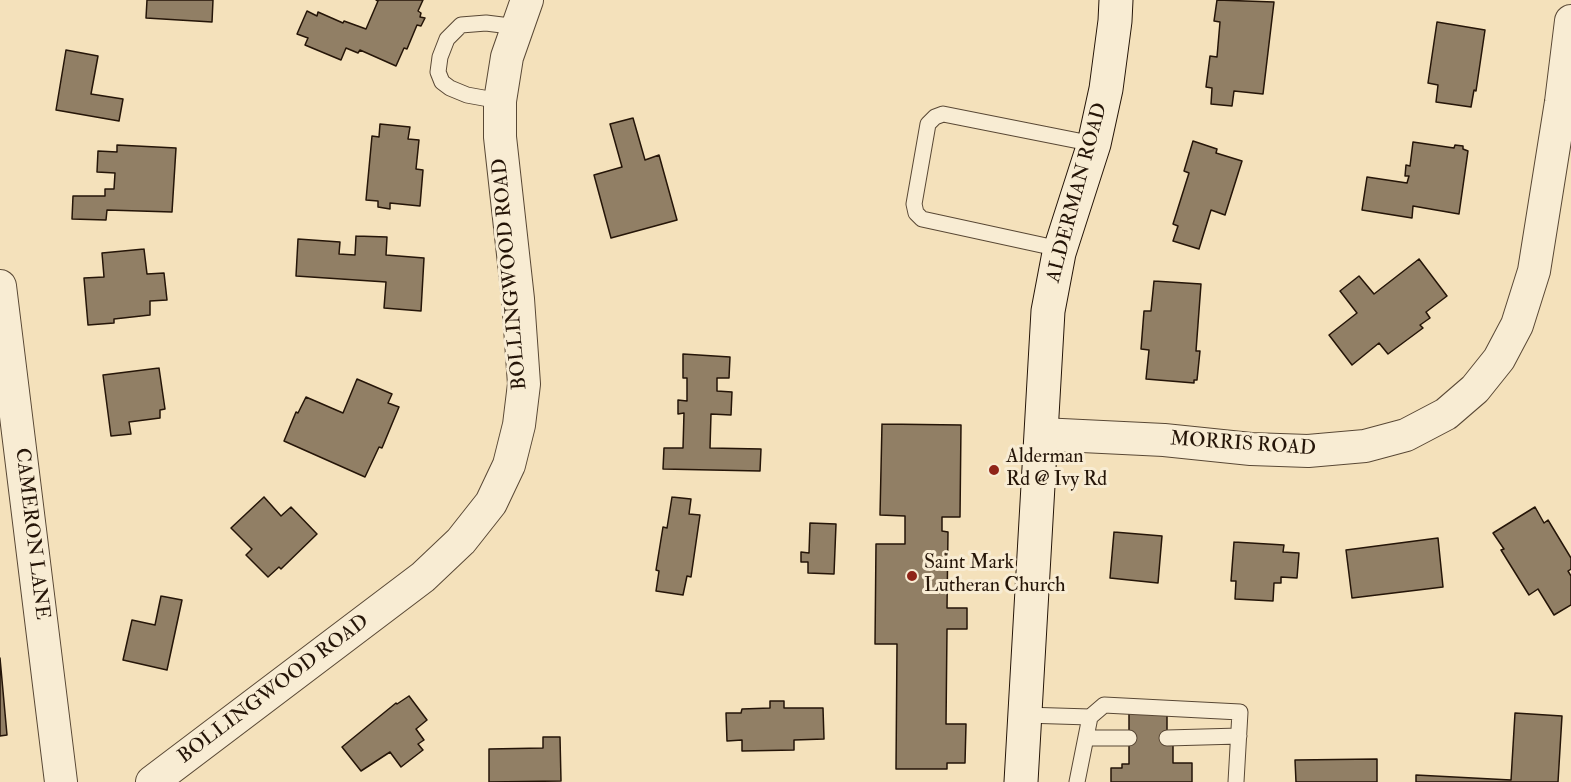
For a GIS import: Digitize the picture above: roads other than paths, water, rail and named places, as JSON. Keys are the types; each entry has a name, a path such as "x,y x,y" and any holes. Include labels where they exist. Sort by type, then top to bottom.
{"main road":[{"name":"ALDERMAN ROAD","path":"1021,782 1048,311 1060,249 1094,144 1106,89 1116,0"}],"street":[{"name":"BOLLINGWOOD ROAD","path":"152,782 423,577 462,541 491,503 508,465 519,425 524,384 518,299 500,137 500,101 507,57 522,14"},
{"name":"MORRIS ROAD","path":"1041,434 1164,440 1308,452 1365,446 1396,438 1446,414 1475,389 1499,359 1517,325 1534,271 1561,102 1571,21"},
{"name":"CAMERON LANE","path":"0,286 61,782"}],"lane":[{"path":"500,101 450,88 442,82 438,72 440,57 447,39 461,25 486,23 522,14"},
{"path":"1060,249 922,219 916,213 914,204 928,124 935,117 943,114 1094,144"},
{"path":"1077,782 1090,717 1104,705 1240,712 1236,782"},
{"path":"1024,715 1090,717"},
{"path":"1167,738 1239,736"},
{"path":"1086,738 1129,738"}],"place":[{"name":"Alderman Rd @ Ivy Rd","path":"994,470"},
{"name":"Saint Mark Lutheran Church","path":"912,576"}]}
